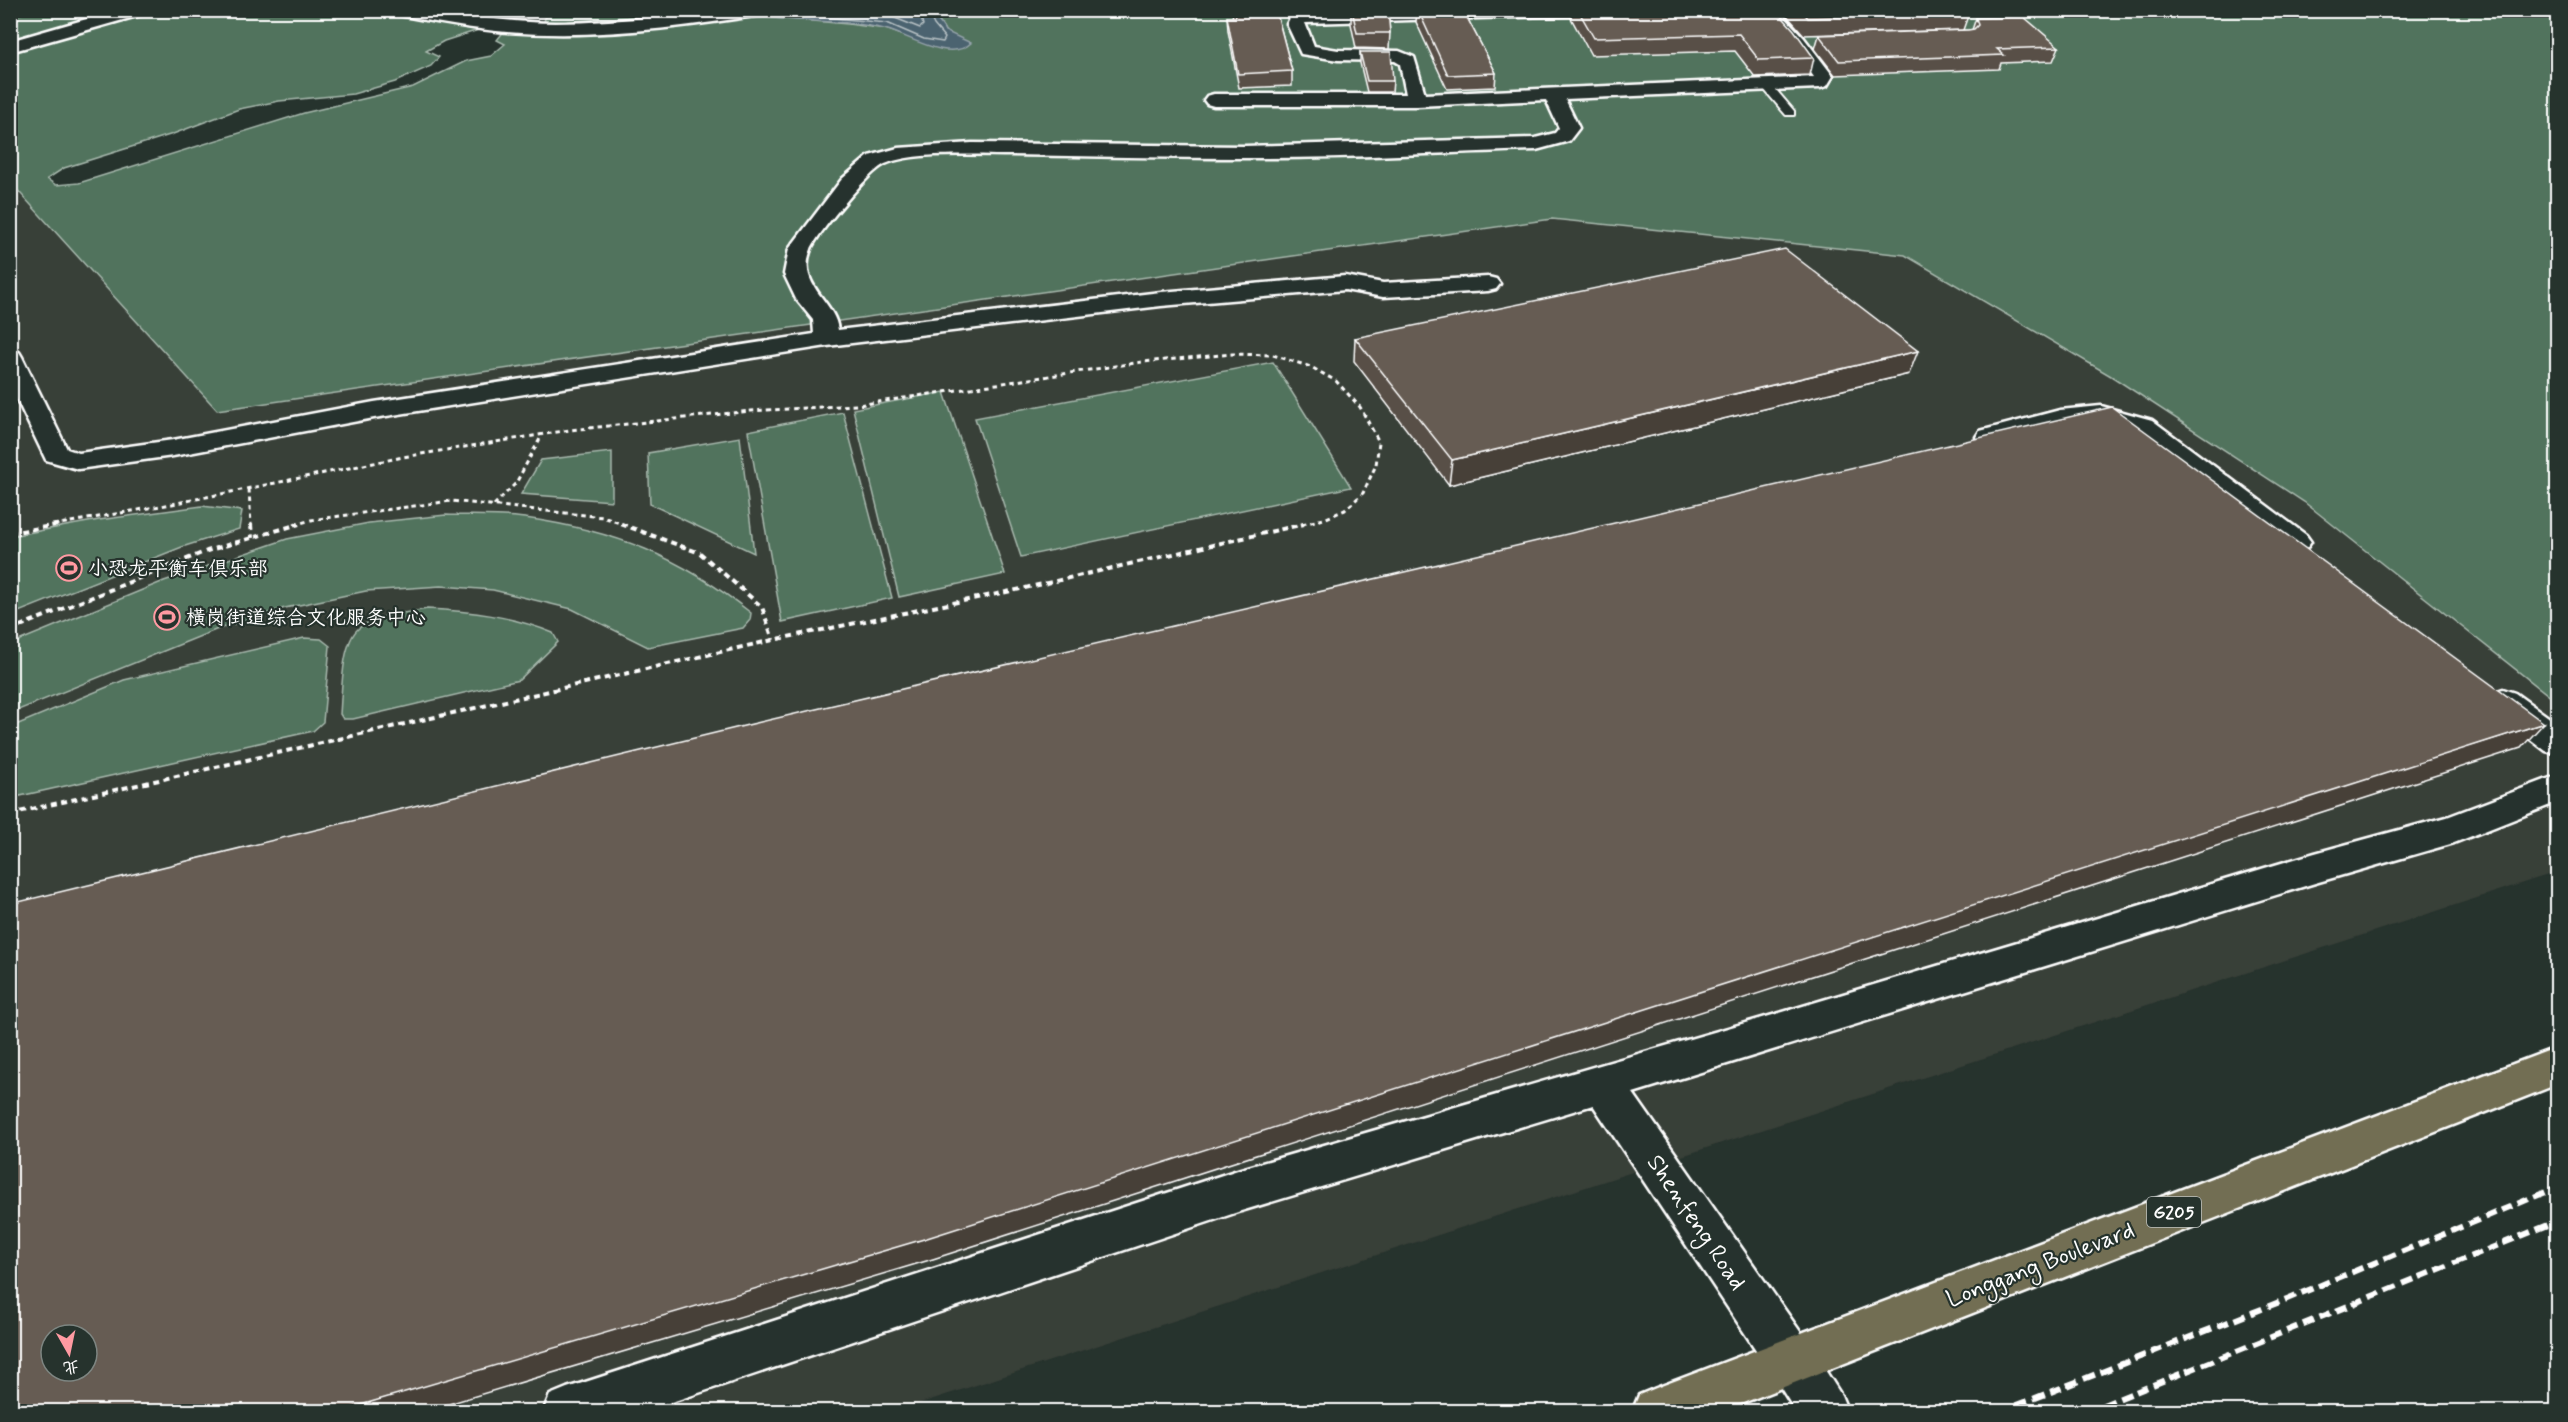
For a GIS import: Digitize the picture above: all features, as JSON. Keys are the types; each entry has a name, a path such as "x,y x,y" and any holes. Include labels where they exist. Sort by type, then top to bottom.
{"highway":[{"name":"Longgang Boulevard","path":"1656,1412 2558,1065"}],"street":[{"path":"10,47 138,10"},
{"path":"399,10 489,24 546,28 612,26 758,13"},
{"path":"1417,100 1408,61 1400,56 1338,55 1307,50 1296,24 1297,20 1308,16 1590,10"},
{"path":"1214,100 1417,100 1820,82 1824,76 1798,42 1768,10"},
{"path":"1798,42 1819,42"},
{"path":"827,339 825,319 808,299 796,274 800,249 849,183 876,160 905,152 972,149 1245,152 1536,144 1562,137 1569,128 1553,95"},
{"path":"10,357 56,454 78,461 173,448 374,410 519,386 827,339 1161,299 1345,283 1383,290 1488,284"},
{"path":"1958,444 2060,418 2080,416 2101,414 2143,426 2322,563"},
{"path":"2482,685 2558,742"},
{"path":"567,1412 1240,1190 2315,868 2454,829 2558,788"},
{"name":"Shenfeng Road","path":"1602,1083 1824,1412"},
{"name":"Shenfeng Road","path":"1791,1360 1808,1412"}],"lane":[{"path":"1767,86 1790,113"}],"path":[{"path":"10,534 403,457 543,435 692,416 858,405 1142,362 1232,354 1273,355 1311,367 1336,381 1360,407 1379,442 1376,465 1363,493 1345,510 1324,519 1043,584 773,640 10,814"},
{"path":"494,505 516,483 543,435"},
{"path":"249,489 252,538"},
{"path":"10,630 207,551 311,520 451,501 603,517 700,553 762,608 773,640"}],"shaded area":[{"path":"10,183 217,410 1552,219 1905,255 2111,376 2304,502 2557,702 2557,872 896,1411 11,1411"}],"green space":[{"path":"416,10 422,19 488,27 444,41 426,51 439,57 431,66 395,82 353,94 279,101 239,109 173,134 64,168 47,179 56,185 79,183 304,113 413,87 466,61 491,56 505,44 497,40 505,30 672,24 767,17 886,29 902,35 945,31 932,11 2557,11 2557,702 2304,502 2111,376 1905,255 1552,219 217,410 11,183 11,16 33,11"},
{"path":"555,11 677,11 667,12 661,18 543,25 545,18"},
{"path":"1273,362 1351,487 1021,557 975,418"},
{"path":"944,392 1005,574 899,597 853,409"},
{"path":"843,412 892,598 782,622 748,431"},
{"path":"740,437 754,553 650,504 648,453"},
{"path":"612,452 612,501 521,494 541,460"},
{"name":"小恐龙平衡车俱乐部","path":"202,506 242,511 239,529 182,547 11,615 11,536 99,520"},
{"name":"横岗街道综合文化服务中心","path":"446,515 525,518 589,530 618,539 672,561 698,576 751,613 750,620 743,628 648,647 572,609 493,590 441,586 366,591 285,608 218,629 11,713 11,644 164,581 287,539 369,523"},
{"name":"横岗街道综合文化服务中心","path":"427,609 507,618 553,633 558,642 519,680 353,719 343,719 340,714 343,668 353,635 359,628 373,620"},
{"name":"横岗街道综合文化服务中心","path":"304,638 321,639 330,646 323,722 313,731 11,798 11,727 124,680"}],"water":[{"path":"773,11 932,11 945,31 971,43 952,50 941,49 873,27 767,17"}],"building":[{"path":"1235,10 1276,10 1292,71 1238,74 1227,17 1236,17"},
{"path":"1352,10 1388,10 1390,33 1357,33"},
{"path":"1418,10 1463,10 1496,73 1448,75"},
{"path":"1578,10 1776,10 1814,58 1759,60 1739,34 1594,38"},
{"path":"1801,10 1965,10 1969,13 1808,18"},
{"path":"2024,17 2059,47 1997,49 2004,55 1839,61 1819,35 1968,30 1978,25 1976,18"},
{"path":"1360,52 1391,52 1393,81 1367,81"},
{"path":"1785,249 1918,351 1452,460 1355,338"},
{"path":"2112,407 2544,723 924,1239 337,1412 10,1412 10,904 752,724"}],"railway":[{"path":"2000,1412 2287,1299 2558,1187"},
{"path":"2086,1412 2558,1221"}],"place":[{"name":"小恐龙平衡车俱乐部","path":"69,568"},
{"name":"横岗街道综合文化服务中心","path":"167,617"}]}
